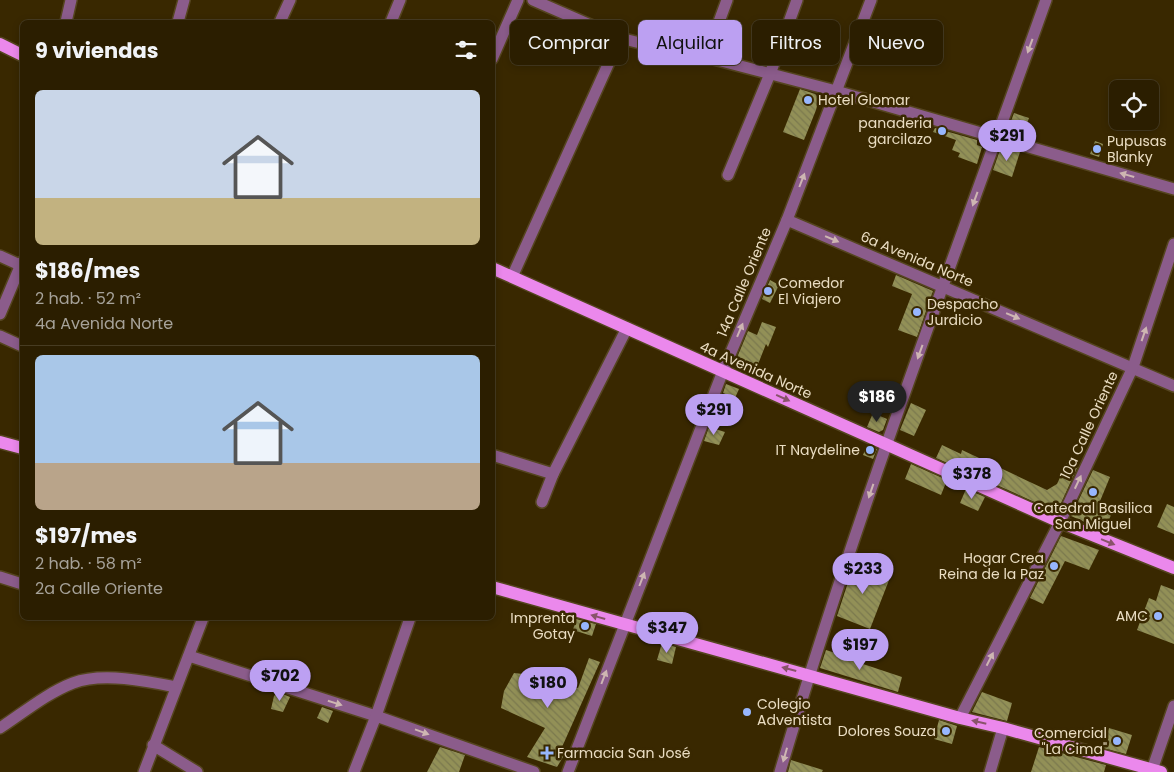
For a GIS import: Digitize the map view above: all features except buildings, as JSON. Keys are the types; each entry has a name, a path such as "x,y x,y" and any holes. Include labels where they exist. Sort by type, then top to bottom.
{"main road":[{"path":"0,44 20,54"},
{"name":"4a Avenida Norte","path":"495,269 1060,522 1174,568"},
{"path":"0,442 20,447"},
{"path":"495,588 1154,771"}],"street":[{"path":"66,20 71,0"},
{"path":"179,20 184,0"},
{"path":"281,20 290,0"},
{"path":"392,20 400,0"},
{"path":"495,53 518,0"},
{"path":"533,0 579,20"},
{"path":"720,20 727,0"},
{"path":"728,175 770,74 797,0"},
{"name":"14a Calle Oriente","path":"568,772 723,371 787,220 871,0"},
{"path":"780,772 809,674 886,444 1046,0"},
{"path":"512,277 608,65"},
{"path":"736,65 836,91 1174,189"},
{"name":"6a Avenida Norte","path":"787,220 1174,386"},
{"name":"10a Calle Oriente","path":"960,718 1060,522 1133,367 1174,244"},
{"path":"0,256 20,264"},
{"path":"0,314 20,269"},
{"path":"542,502 553,474 625,327"},
{"path":"0,336 20,345"},
{"path":"495,456 553,474"},
{"path":"0,577 20,583"},
{"path":"144,772 202,620"},
{"path":"354,772 376,716 409,620"},
{"path":"189,656 376,716 534,772"},
{"path":"0,728 57,691 74,683 116,679 152,682 176,687"},
{"path":"1154,771 1174,706"},
{"path":"990,772 1003,728"},
{"path":"153,745 197,772"}],"place":[{"name":"Hotel Glomar","path":"808,100"},
{"name":"panaderia garcilazo","path":"942,131"},
{"name":"Pupusas Blanky","path":"1097,149"},
{"name":"Comedor El Viajero","path":"768,291"},
{"name":"Despacho Jurdicio","path":"917,312"},
{"name":"IT Naydeline","path":"870,450"},
{"name":"Catedral Basilica San Miguel","path":"1093,492"},
{"name":"Hogar Crea Reina de la Paz","path":"1054,566"},
{"name":"AMC","path":"1158,616"},
{"name":"Imprenta Gotay","path":"585,626"},
{"name":"Colegio Adventista","path":"747,712"},
{"name":"Dolores Souza","path":"946,731"},
{"name":"Comercial \"La Cima\"","path":"1117,741"},
{"name":"Farmacia San José","path":"547,753"}]}
